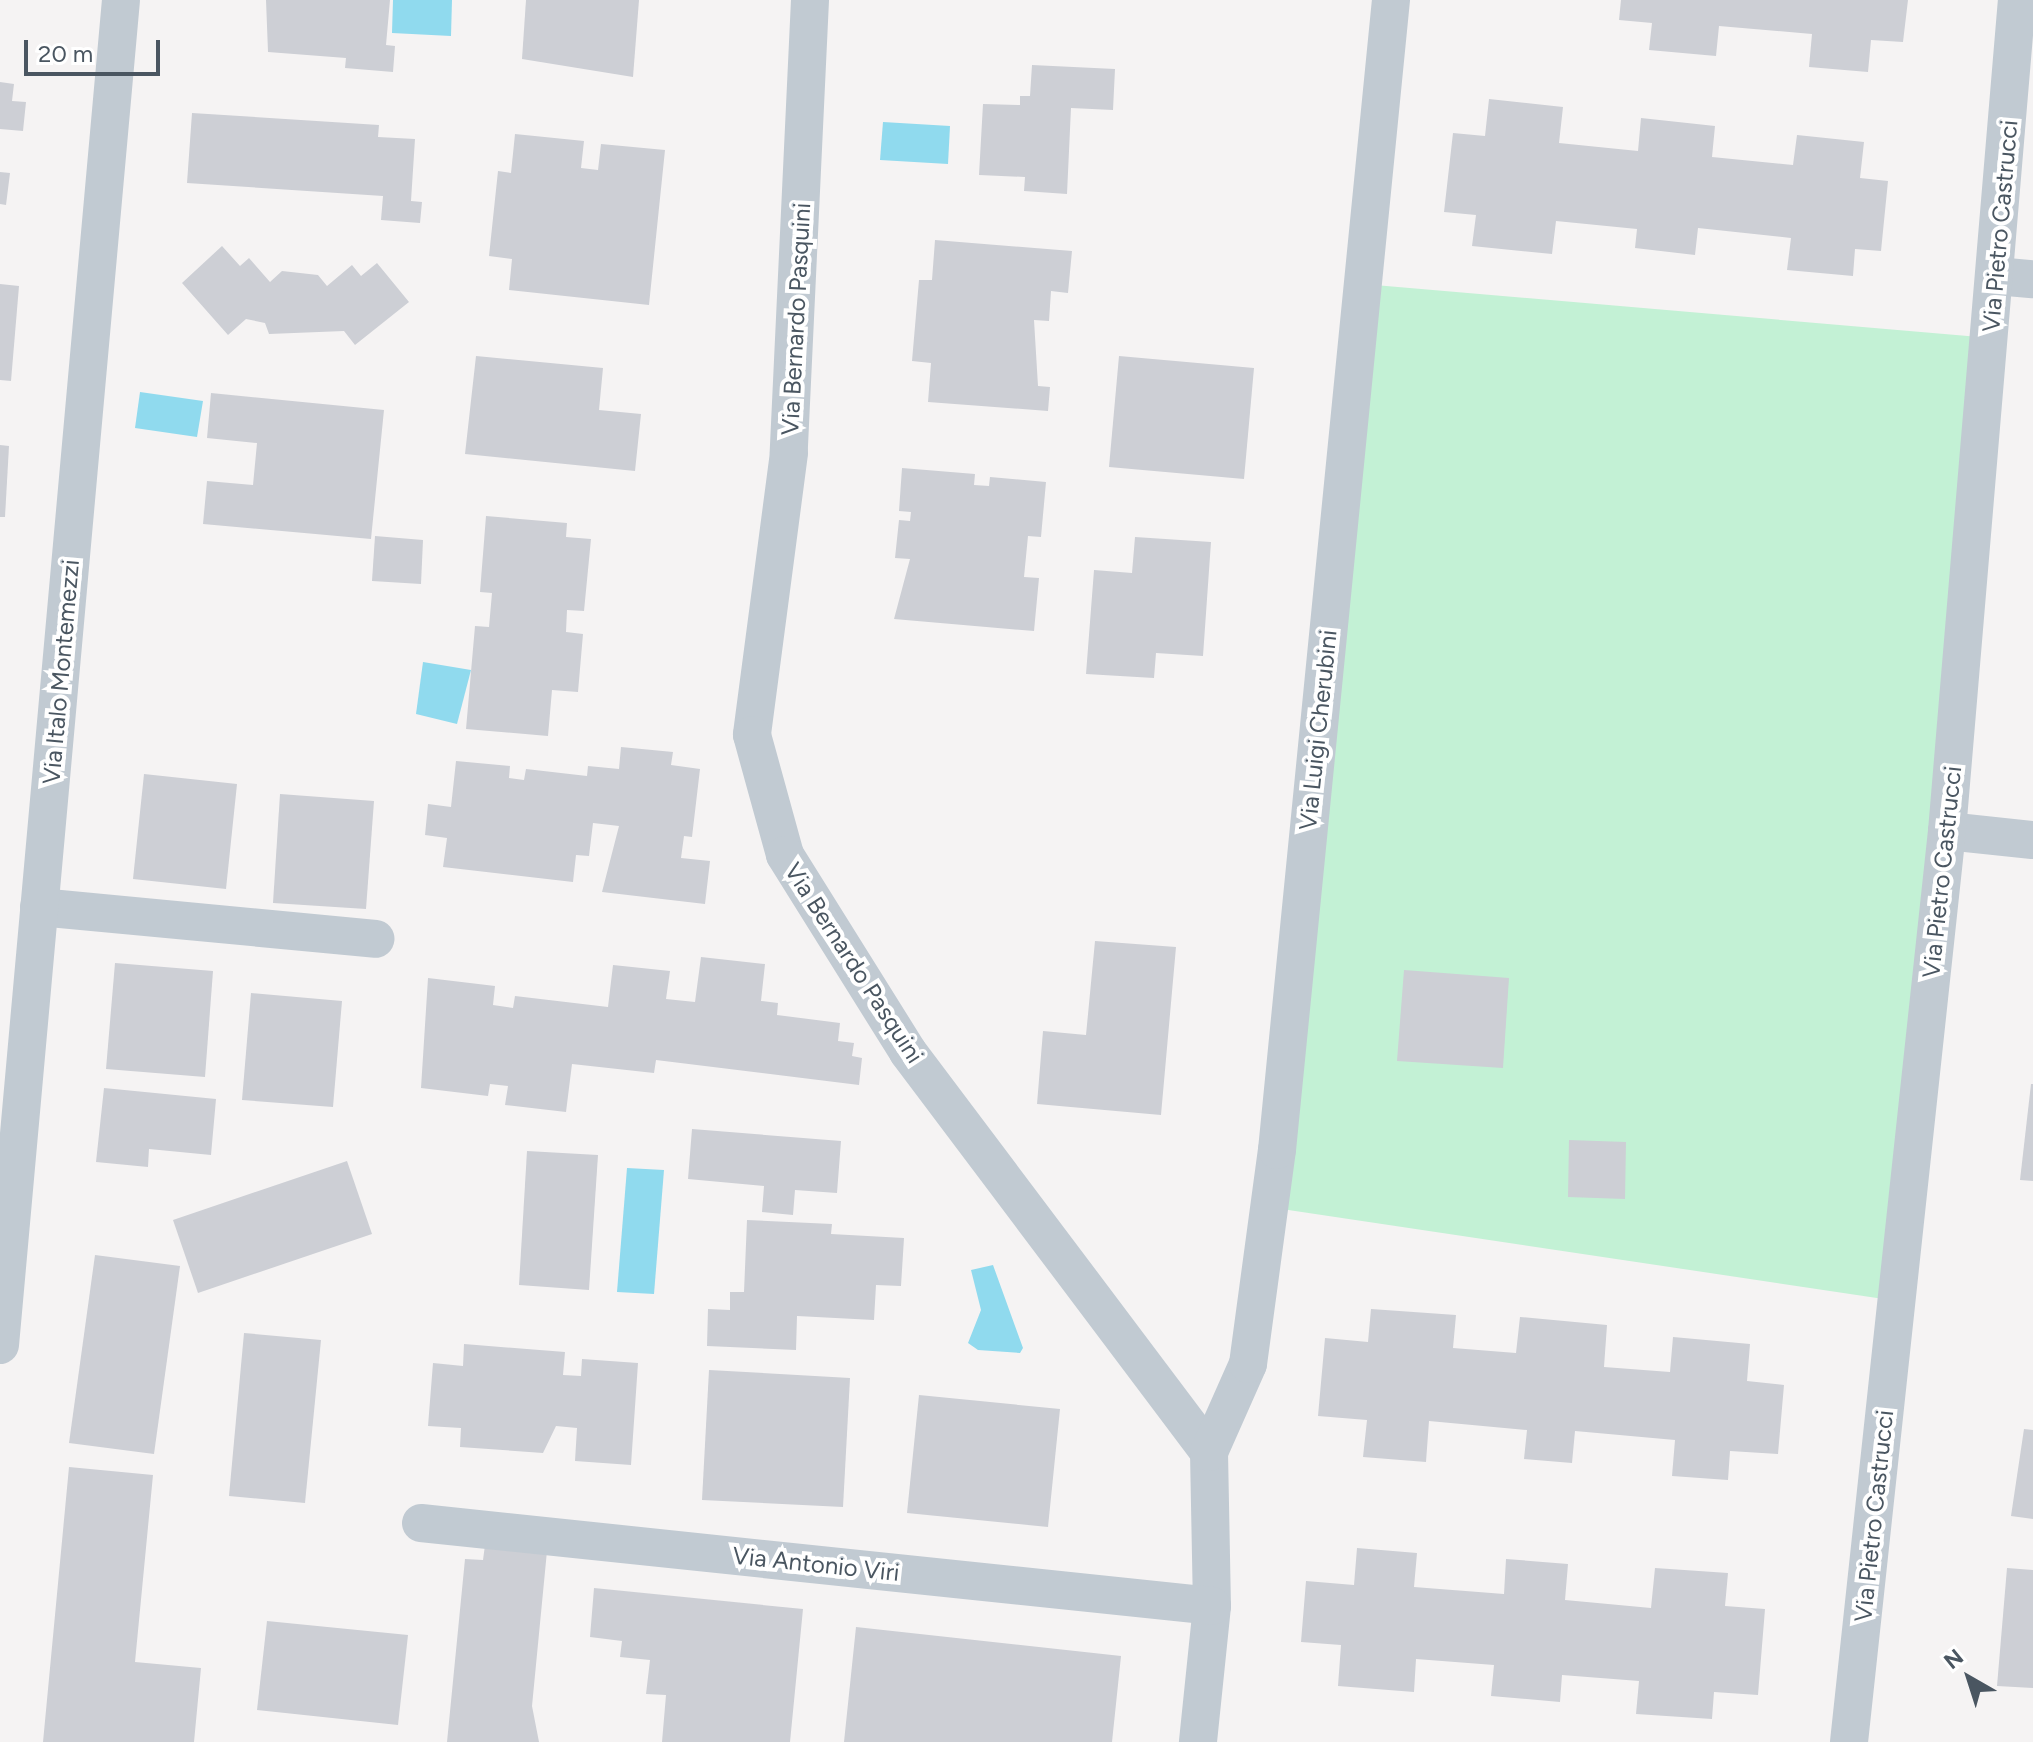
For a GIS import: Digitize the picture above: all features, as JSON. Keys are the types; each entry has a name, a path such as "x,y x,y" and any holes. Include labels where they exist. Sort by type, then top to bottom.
{"street":[{"name":"Via Italo Montemezzi","path":"0,1345 121,0"},
{"name":"Via Bernardo Pasquini","path":"810,0 789,453 752,735 764,780 785,855 908,1052 1209,1452"},
{"name":"Via Luigi Cherubini","path":"1209,1452 1248,1364 1277,1150 1391,0"},
{"name":"Via Pietro Castrucci","path":"1849,1742 1947,831 2015,278 2017,0"},
{"path":"1947,831 2033,840"},
{"path":"39,907 375,939"},
{"path":"1198,1742 1212,1606 1209,1452"},
{"name":"Via Antonio Viri","path":"421,1523 1212,1606"}],"green space":[{"path":"1363,284 1991,338 1897,1301 1269,1207"}],"water":[{"path":"393,0 452,0 451,36 392,33"},
{"path":"883,122 950,126 948,164 880,160"},
{"path":"140,392 203,401 197,437 135,428"},
{"path":"423,662 471,670 457,724 416,714"},
{"path":"627,1168 664,1170 654,1294 617,1292"},
{"path":"993,1265 1023,1348 1020,1353 978,1350 968,1343 981,1310 971,1270"}],"building":[{"path":"266,0 390,0 386,45 395,46 393,72 345,68 346,58 268,52"},
{"path":"526,0 639,0 633,77 522,59"},
{"path":"1621,0 1908,0 1903,42 1871,40 1868,72 1809,67 1812,34 1719,26 1716,56 1649,50 1652,23 1619,20"},
{"path":"1032,65 1115,69 1113,110 1071,108 1067,194 1024,191 1025,177 979,175 983,104 1020,105 1020,96 1030,96"},
{"path":"0,82 14,84 12,101 26,102 23,131 0,129"},
{"path":"1489,99 1563,107 1559,143 1638,151 1641,118 1715,126 1712,157 1793,165 1797,135 1864,142 1860,178 1888,181 1881,251 1855,249 1853,276 1787,270 1791,238 1698,228 1695,255 1635,248 1637,229 1556,221 1552,254 1472,246 1476,215 1444,212 1453,133 1485,136"},
{"path":"192,113 379,125 378,137 415,139 411,201 422,202 420,223 381,220 383,196 187,183"},
{"path":"515,134 584,141 581,168 598,170 601,144 665,150 649,305 509,290 512,259 489,256 498,171 511,173"},
{"path":"0,172 10,173 6,205 0,204"},
{"path":"935,240 1072,251 1068,293 1051,291 1049,321 1034,320 1038,386 1050,387 1048,411 928,402 931,363 912,361 919,280 932,280"},
{"path":"222,246 240,266 249,258 270,282 282,271 318,275 327,286 352,265 361,276 377,263 409,302 355,345 344,331 269,334 265,323 246,319 228,335 182,283"},
{"path":"0,284 19,286 11,381 0,380"},
{"path":"476,356 603,368 599,410 641,414 635,471 465,454"},
{"path":"1119,356 1254,368 1244,479 1109,467"},
{"path":"211,393 384,410 371,539 203,524 207,481 253,485 257,443 207,438"},
{"path":"0,445 9,446 5,517 0,517"},
{"path":"902,468 975,474 974,485 989,486 990,477 1046,482 1041,537 1028,536 1024,577 1039,578 1034,631 894,619 910,559 895,558 899,520 910,521 911,512 899,511"},
{"path":"486,516 567,523 566,537 591,539 584,611 567,610 566,632 583,634 578,692 552,690 548,736 466,729 475,626 489,627 492,593 480,592"},
{"path":"375,536 423,540 421,584 372,581"},
{"path":"1135,537 1211,542 1203,656 1156,653 1154,678 1086,674 1094,570 1132,573"},
{"path":"621,747 673,752 671,765 700,769 692,837 684,836 681,858 710,861 705,904 602,892 619,826 593,823 589,856 576,855 573,882 443,867 447,838 425,835 428,804 451,807 456,761 510,766 509,778 524,780 526,769 587,776 588,766 619,769"},
{"path":"144,774 237,784 226,889 133,879"},
{"path":"280,794 374,801 366,909 273,903"},
{"path":"1095,941 1176,947 1161,1115 1037,1104 1043,1031 1086,1035"},
{"path":"701,957 765,964 761,1001 778,1003 777,1015 840,1023 838,1041 854,1043 852,1056 862,1058 859,1085 656,1060 654,1073 572,1064 566,1112 505,1105 508,1086 490,1084 488,1096 421,1088 428,978 495,986 493,1005 513,1008 515,996 608,1007 613,965 670,971 666,999 695,1002"},
{"path":"115,963 213,971 205,1077 106,1069"},
{"path":"1404,970 1509,978 1503,1068 1397,1061"},
{"path":"251,993 342,1001 333,1107 242,1100"},
{"path":"2033,1084 2033,1181 2020,1180"},
{"path":"104,1088 216,1099 211,1155 149,1149 148,1167 96,1162"},
{"path":"692,1129 841,1141 837,1193 795,1190 793,1215 762,1212 764,1186 688,1179"},
{"path":"1569,1140 1626,1142 1625,1199 1568,1197"},
{"path":"527,1151 598,1155 589,1290 519,1285"},
{"path":"347,1161 372,1234 198,1293 173,1220"},
{"path":"747,1220 832,1224 831,1234 904,1238 901,1286 876,1285 874,1320 797,1316 796,1350 707,1346 708,1309 730,1310 730,1292 744,1292"},
{"path":"95,1255 180,1266 154,1454 69,1443"},
{"path":"1371,1309 1456,1315 1453,1348 1516,1353 1520,1317 1607,1325 1604,1367 1670,1372 1673,1337 1750,1344 1747,1381 1784,1385 1778,1454 1730,1451 1728,1480 1672,1476 1675,1440 1575,1431 1572,1463 1524,1459 1527,1430 1429,1421 1426,1462 1363,1457 1367,1420 1318,1416 1325,1338 1368,1342"},
{"path":"244,1333 321,1340 305,1503 229,1496"},
{"path":"464,1344 565,1352 563,1375 581,1376 582,1359 638,1363 631,1465 575,1461 577,1428 556,1426 543,1453 460,1447 461,1428 428,1426 433,1363 463,1366"},
{"path":"709,1370 850,1378 843,1507 702,1500"},
{"path":"919,1395 1060,1409 1048,1527 907,1513"},
{"path":"2024,1429 2033,1430 2033,1519 2011,1516"},
{"path":"69,1467 153,1475 135,1662 201,1668 194,1742 43,1742"},
{"path":"485,1545 547,1551 532,1706 539,1742 447,1742 465,1559 483,1560"},
{"path":"1357,1548 1417,1553 1414,1587 1504,1594 1506,1559 1568,1564 1565,1600 1651,1608 1655,1568 1728,1573 1725,1606 1765,1609 1758,1695 1714,1692 1712,1719 1636,1714 1639,1681 1562,1675 1560,1702 1491,1696 1494,1665 1416,1659 1414,1692 1338,1686 1341,1645 1301,1642 1306,1581 1354,1585"},
{"path":"2007,1568 2033,1570 2033,1688 1997,1686"},
{"path":"594,1588 803,1609 790,1742 662,1742 666,1695 646,1694 650,1660 620,1657 622,1641 590,1637"},
{"path":"267,1621 408,1635 398,1725 257,1710"},
{"path":"856,1627 1121,1656 1112,1742 844,1742"}]}
